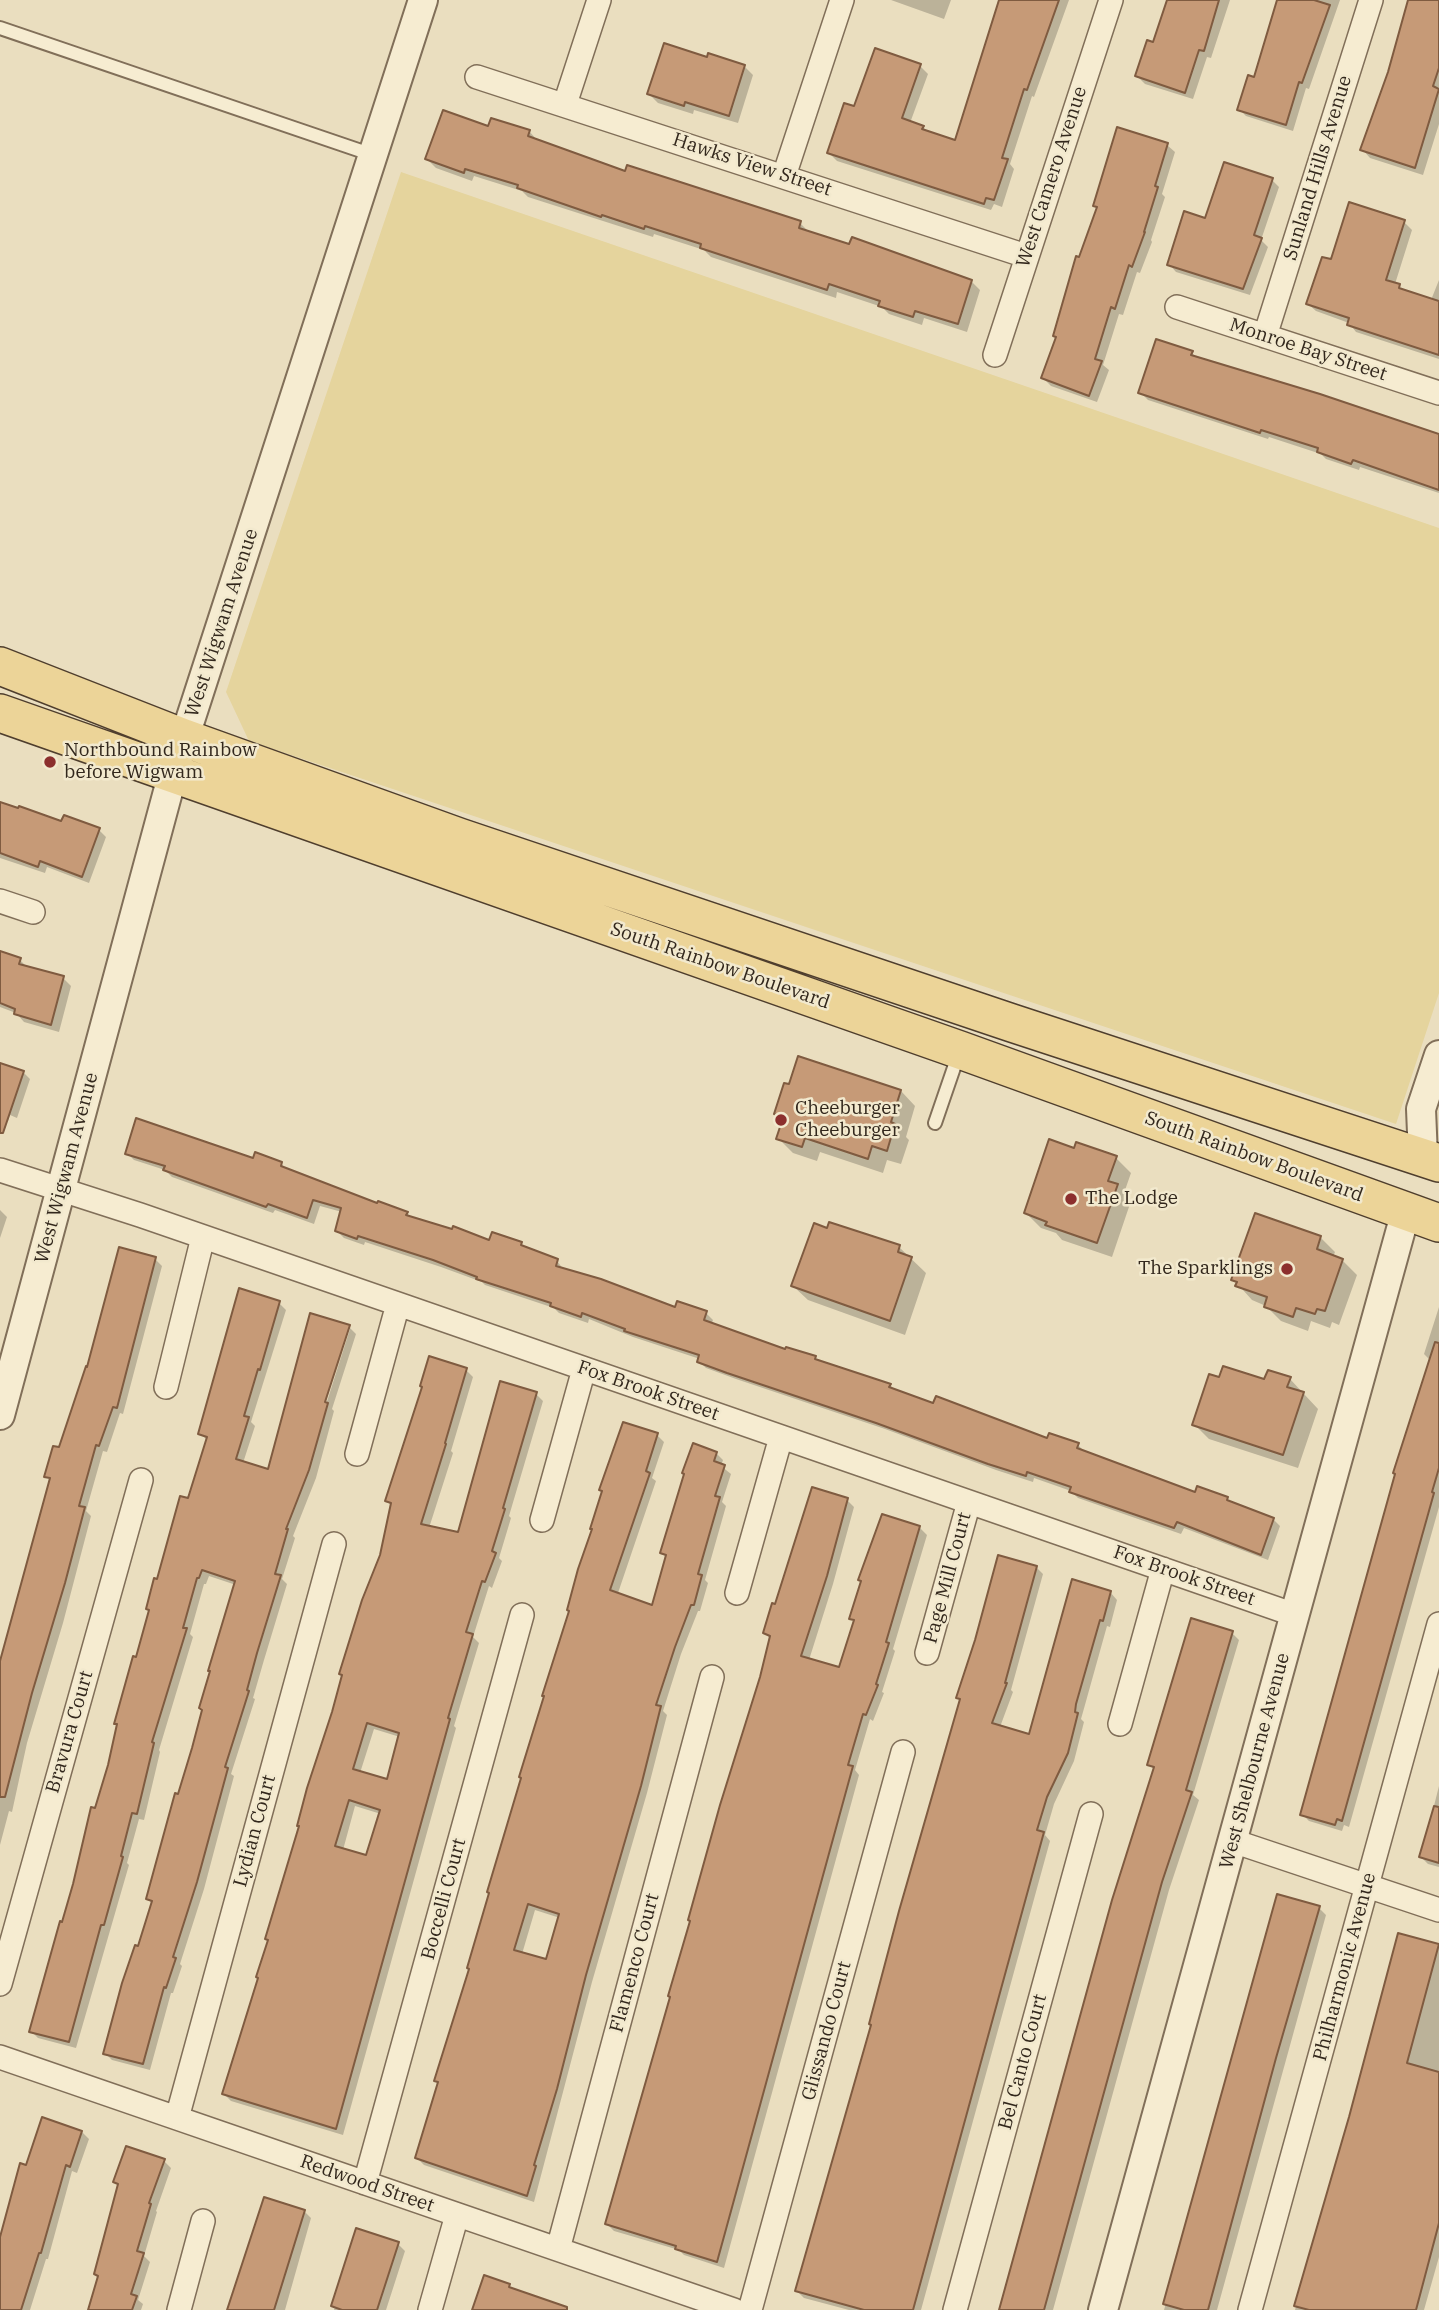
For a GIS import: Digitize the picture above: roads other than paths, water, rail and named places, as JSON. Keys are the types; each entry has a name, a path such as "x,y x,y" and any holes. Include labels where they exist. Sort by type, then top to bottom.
{"main road":[{"name":"South Rainbow Boulevard","path":"0,666 184,738 460,837 777,945 1012,1024 1434,1151"},
{"name":"South Rainbow Boulevard","path":"0,713 960,1050 1422,1217"},
{"path":"597,923 682,929 755,953 777,945"},
{"path":"804,995 820,987 853,986 905,1004 1012,1024"},
{"path":"1212,1142 1309,1146 1381,1167 1405,1167 1434,1151"},
{"path":"1422,1217 1415,1200 1426,1195 1439,1194"}],"street":[{"name":"West Wigwam Avenue","path":"0,1415 173,773 423,0"},
{"path":"565,104 600,0"},
{"path":"784,176 842,0"},
{"name":"West Camero Avenue","path":"995,355 1111,0"},
{"name":"Sunland Hills Avenue","path":"1265,336 1371,0"},
{"name":"Hawks View Street","path":"477,77 1026,256"},
{"name":"Monroe Bay Street","path":"1177,307 1439,393"},
{"path":"0,901 33,912"},
{"path":"1434,1151 1421,1109 1439,1055"},
{"name":"Fox Brook Street","path":"0,1170 398,1304 1295,1615"},
{"name":"West Shelbourne Avenue","path":"1103,2310 1295,1615 1422,1217"},
{"path":"166,1387 203,1237"},
{"path":"357,1454 398,1304"},
{"path":"542,1520 584,1369"},
{"path":"737,1593 781,1437"},
{"name":"Bravura Court","path":"0,1984 141,1480"},
{"name":"Page Mill Court","path":"927,1653 969,1502"},
{"name":"Lydian Court","path":"177,2118 334,1544"},
{"path":"1120,1724 1163,1569"},
{"name":"Boccelli Court","path":"365,2183 522,1615"},
{"name":"Philharmonic Avenue","path":"1250,2310 1439,1624"},
{"name":"Flamenco Court","path":"558,2249 712,1678"},
{"name":"Glissando Court","path":"750,2310 904,1752"},
{"name":"Bel Canto Court","path":"955,2310 1090,1814"},
{"path":"1233,1841 1439,1910"},
{"name":"Redwood Street","path":"0,2057 734,2310"},
{"path":"430,2310 457,2215"},
{"path":"179,2310 203,2221"}],"lane":[{"path":"0,28 373,155"},
{"path":"935,1122 960,1050"}],"place":[{"name":"Northbound Rainbow before Wigwam","path":"50,762"},
{"name":"Cheeburger Cheeburger","path":"781,1120"},
{"name":"The Lodge","path":"1071,1199"},
{"name":"The Sparklings","path":"1287,1269"}]}
